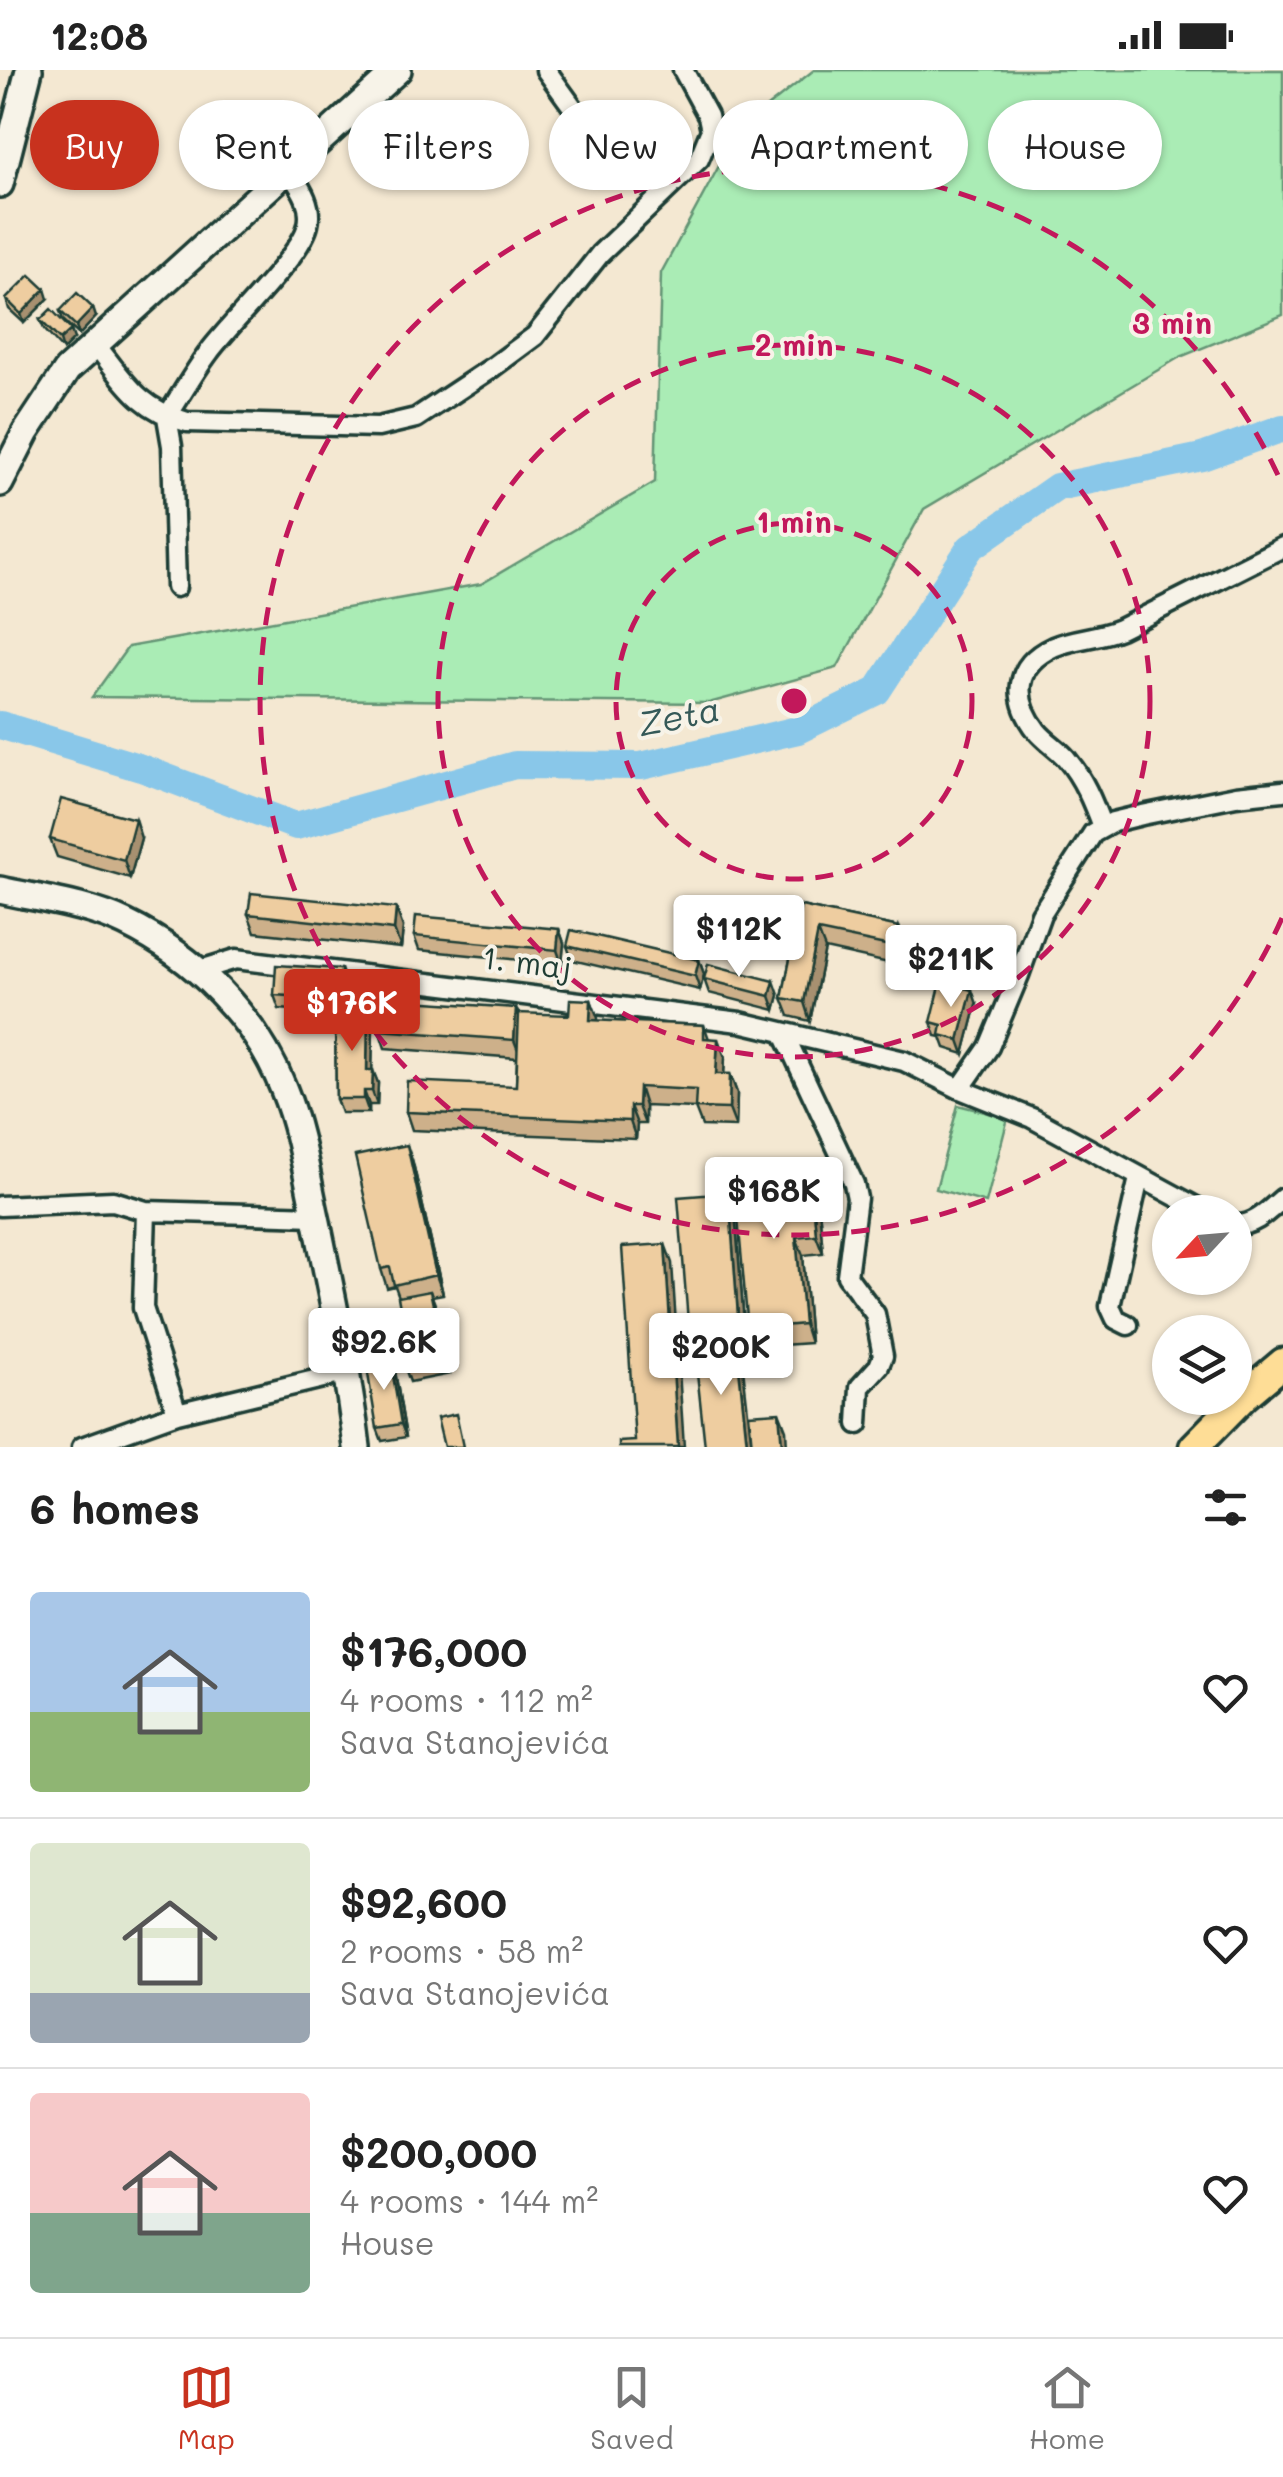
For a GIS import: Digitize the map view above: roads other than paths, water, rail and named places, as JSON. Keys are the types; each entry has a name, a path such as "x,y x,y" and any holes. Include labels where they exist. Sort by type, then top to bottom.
{"main road":[{"path":"1194,1447 1283,1363"}],"street":[{"path":"0,184 29,70"},
{"path":"328,133 398,70"},
{"path":"546,70 568,100"},
{"path":"96,345 137,397 168,417 187,422 378,427 416,418 534,336 600,254 699,159 712,130 682,70"},
{"path":"0,483 26,432 67,370 265,190"},
{"path":"176,587 168,417 209,352 296,249 308,227 309,208 303,190"},
{"path":"1102,827 1077,773 1028,718 1020,691 1026,666 1054,646 1102,637 1283,546"},
{"path":"960,1089 989,1047 1020,975 1040,914 1085,841 1102,827 1142,815 1283,791"},
{"path":"0,890 122,921 200,970 263,1046 284,1088 297,1128 348,1372 357,1447"},
{"name":"1. maj","path":"200,970 236,959 740,1022 904,1061 1032,1118 1171,1195"},
{"path":"784,1034 857,1198 848,1276 875,1314 883,1356 860,1387 858,1424"},
{"path":"1128,1325 1116,1319 1110,1306 1138,1178"},
{"path":"1252,1222 1283,1198"},
{"path":"0,1206 113,1202 146,1211 315,1216"},
{"path":"146,1211 143,1308 178,1413"},
{"path":"82,1447 178,1413 348,1372"}],"waterway":[{"name":"Zeta","path":"0,725 141,768 296,826 515,765 641,766 798,730 877,691 970,548 1057,487 1202,457 1283,428"}]}
